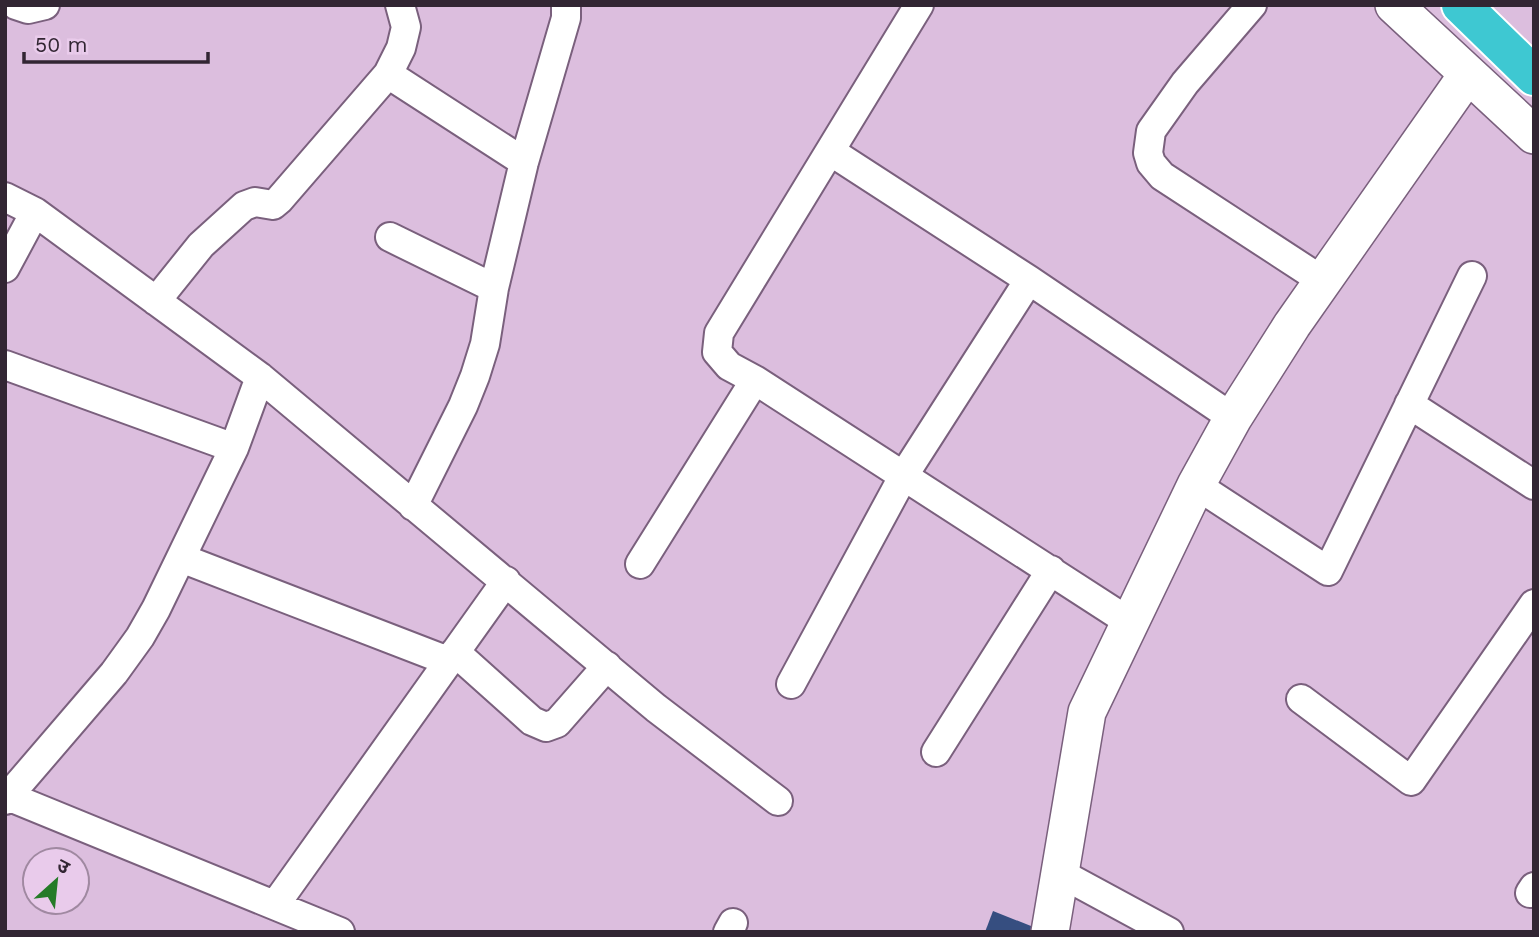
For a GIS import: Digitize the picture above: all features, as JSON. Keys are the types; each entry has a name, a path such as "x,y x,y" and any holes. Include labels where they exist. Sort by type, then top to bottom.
{"highway":[{"path":"1461,5 1534,76"}],"street":[{"path":"16,5 28,9 45,5"},
{"path":"156,301 201,245 244,206 255,202 273,205 279,200 388,74 401,48 407,27 400,5"},
{"path":"413,506 463,406 485,344 494,288 524,162 566,18 566,5"},
{"path":"919,5 719,333 717,352 729,366 904,475 1131,623"},
{"path":"1252,5 1185,83 1151,131 1148,153 1151,163 1162,176 1323,281"},
{"path":"1394,5 1534,135"},
{"path":"388,74 524,162"},
{"path":"1050,932 1087,712 1196,485 1233,418 1292,325 1468,74"},
{"path":"830,151 1029,280 1233,418"},
{"path":"5,197 34,212 260,377 656,708 778,801"},
{"path":"5,268 34,212"},
{"path":"390,237 494,288"},
{"path":"1196,485 1328,570 1472,276"},
{"path":"791,684 904,475 1029,280"},
{"path":"5,365 234,448"},
{"path":"260,377 234,448 140,637 114,673 6,797 340,932"},
{"path":"640,564 755,380"},
{"path":"1409,404 1534,485"},
{"path":"181,558 452,657 532,721 546,727 557,723 607,666"},
{"path":"936,752 1051,570"},
{"path":"275,905 506,580"},
{"path":"1301,698 1410,781 1534,604"},
{"path":"1060,873 1169,932"}],"building":[{"path":"993,911 1046,932 985,932"}]}
